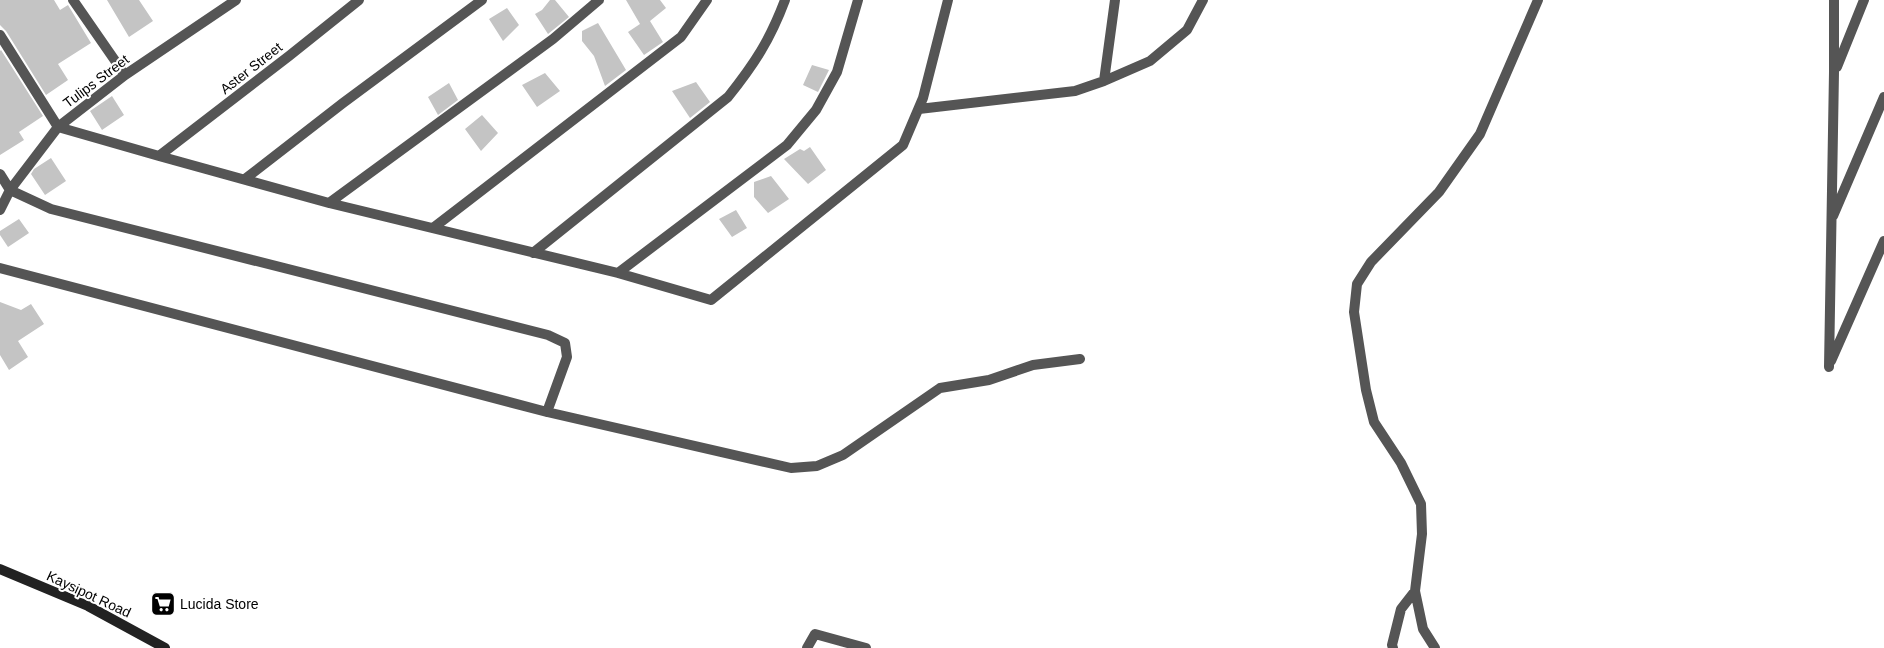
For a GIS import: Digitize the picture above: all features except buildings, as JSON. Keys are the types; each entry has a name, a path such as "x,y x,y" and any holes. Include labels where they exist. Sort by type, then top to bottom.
{"street":[{"path":"73,0 125,75"},
{"name":"Tulips Street","path":"0,210 10,190 58,126 125,75 236,0"},
{"name":"Aster Street","path":"159,156 359,0"},
{"path":"245,179 343,103 482,0"},
{"path":"329,203 553,39 599,0"},
{"path":"433,228 681,36 707,0"},
{"path":"533,253 728,97 753,65 774,30 785,0"},
{"path":"618,273 787,145 816,110 837,72 858,0"},
{"path":"0,35 58,126 329,203 618,273 711,300 903,145 919,109 948,0"},
{"path":"1104,81 1115,0"},
{"path":"919,109 1075,92 1104,81 1150,61 1187,30 1203,0"},
{"path":"1435,648 1423,629 1415,591 1422,534 1421,504 1401,463 1374,422 1366,390 1354,312 1357,284 1371,262 1439,192 1480,134 1538,0"},
{"path":"1834,0 1829,367 1884,241"},
{"path":"1834,72 1864,0"},
{"path":"1831,222 1884,97"},
{"path":"0,174 10,190 51,209 548,335 565,343 567,356 547,412"},
{"path":"0,268 547,412 791,468 817,466 843,455 940,388 989,380 1033,366 1080,359"},
{"name":"Kaysipot Road","path":"0,569 88,606 165,648"},
{"path":"1393,648 1401,609 1415,591"},
{"path":"807,648 815,634 866,648"}],"place":[{"name":"Lucida Store","path":"163,604"}]}
